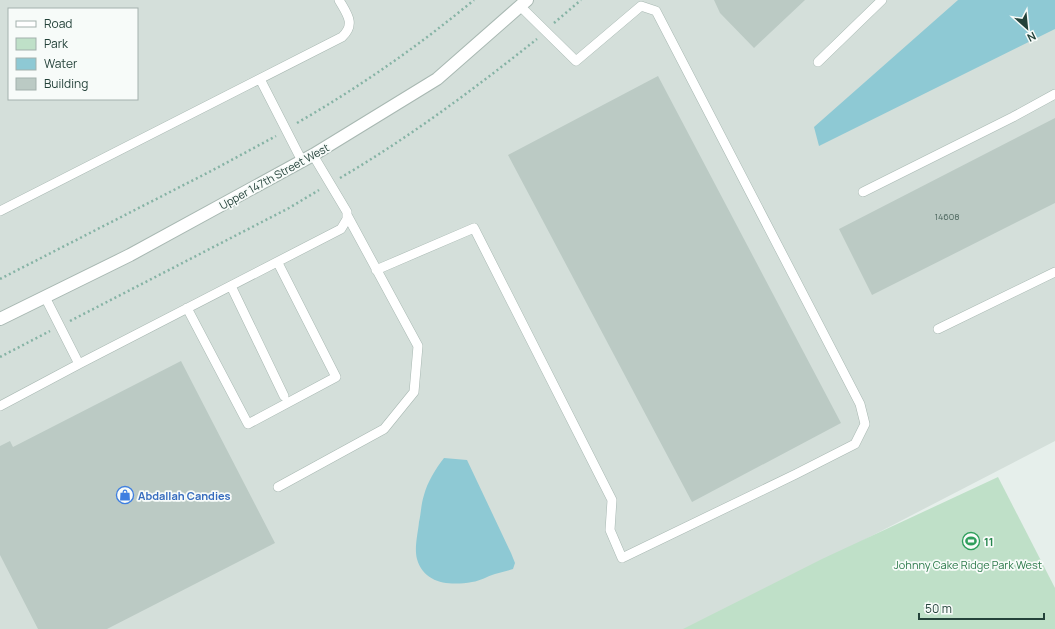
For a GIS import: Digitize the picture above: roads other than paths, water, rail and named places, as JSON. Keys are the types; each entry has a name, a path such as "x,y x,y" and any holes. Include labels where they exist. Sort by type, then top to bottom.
{"street":[{"name":"Upper 147th Street West","path":"0,319 130,255 313,155 437,79 524,3"}],"lane":[{"path":"0,211 342,37 348,32 350,25 349,19 339,0"},
{"path":"818,62 882,0"},
{"path":"376,270 474,228 612,500 610,530 622,558 855,444 865,424 860,404 656,11 641,6 576,61 546,31 524,3"},
{"path":"260,79 302,161"},
{"path":"863,192 1013,117 1055,94"},
{"path":"278,486 384,429 414,392 418,346 376,270 347,215 347,212 313,155"},
{"path":"0,406 341,229 347,215"},
{"path":"187,308 248,424 336,377 278,262"},
{"path":"938,329 1055,272"},
{"path":"231,286 284,396"},
{"path":"45,297 79,364"}],"water":[{"path":"958,0 1055,0 1055,29 819,146 814,127"},
{"path":"444,458 467,460 511,553 515,563 513,569 481,580 455,584 432,578 425,574 420,567 416,550 422,502 425,490"}],"place":[{"name":"Abdallah Candies","path":"125,495"},
{"name":"11","path":"971,541"}],"park label":[{"name":"Johnny Cake Ridge Park West","path":"968,564"}]}
